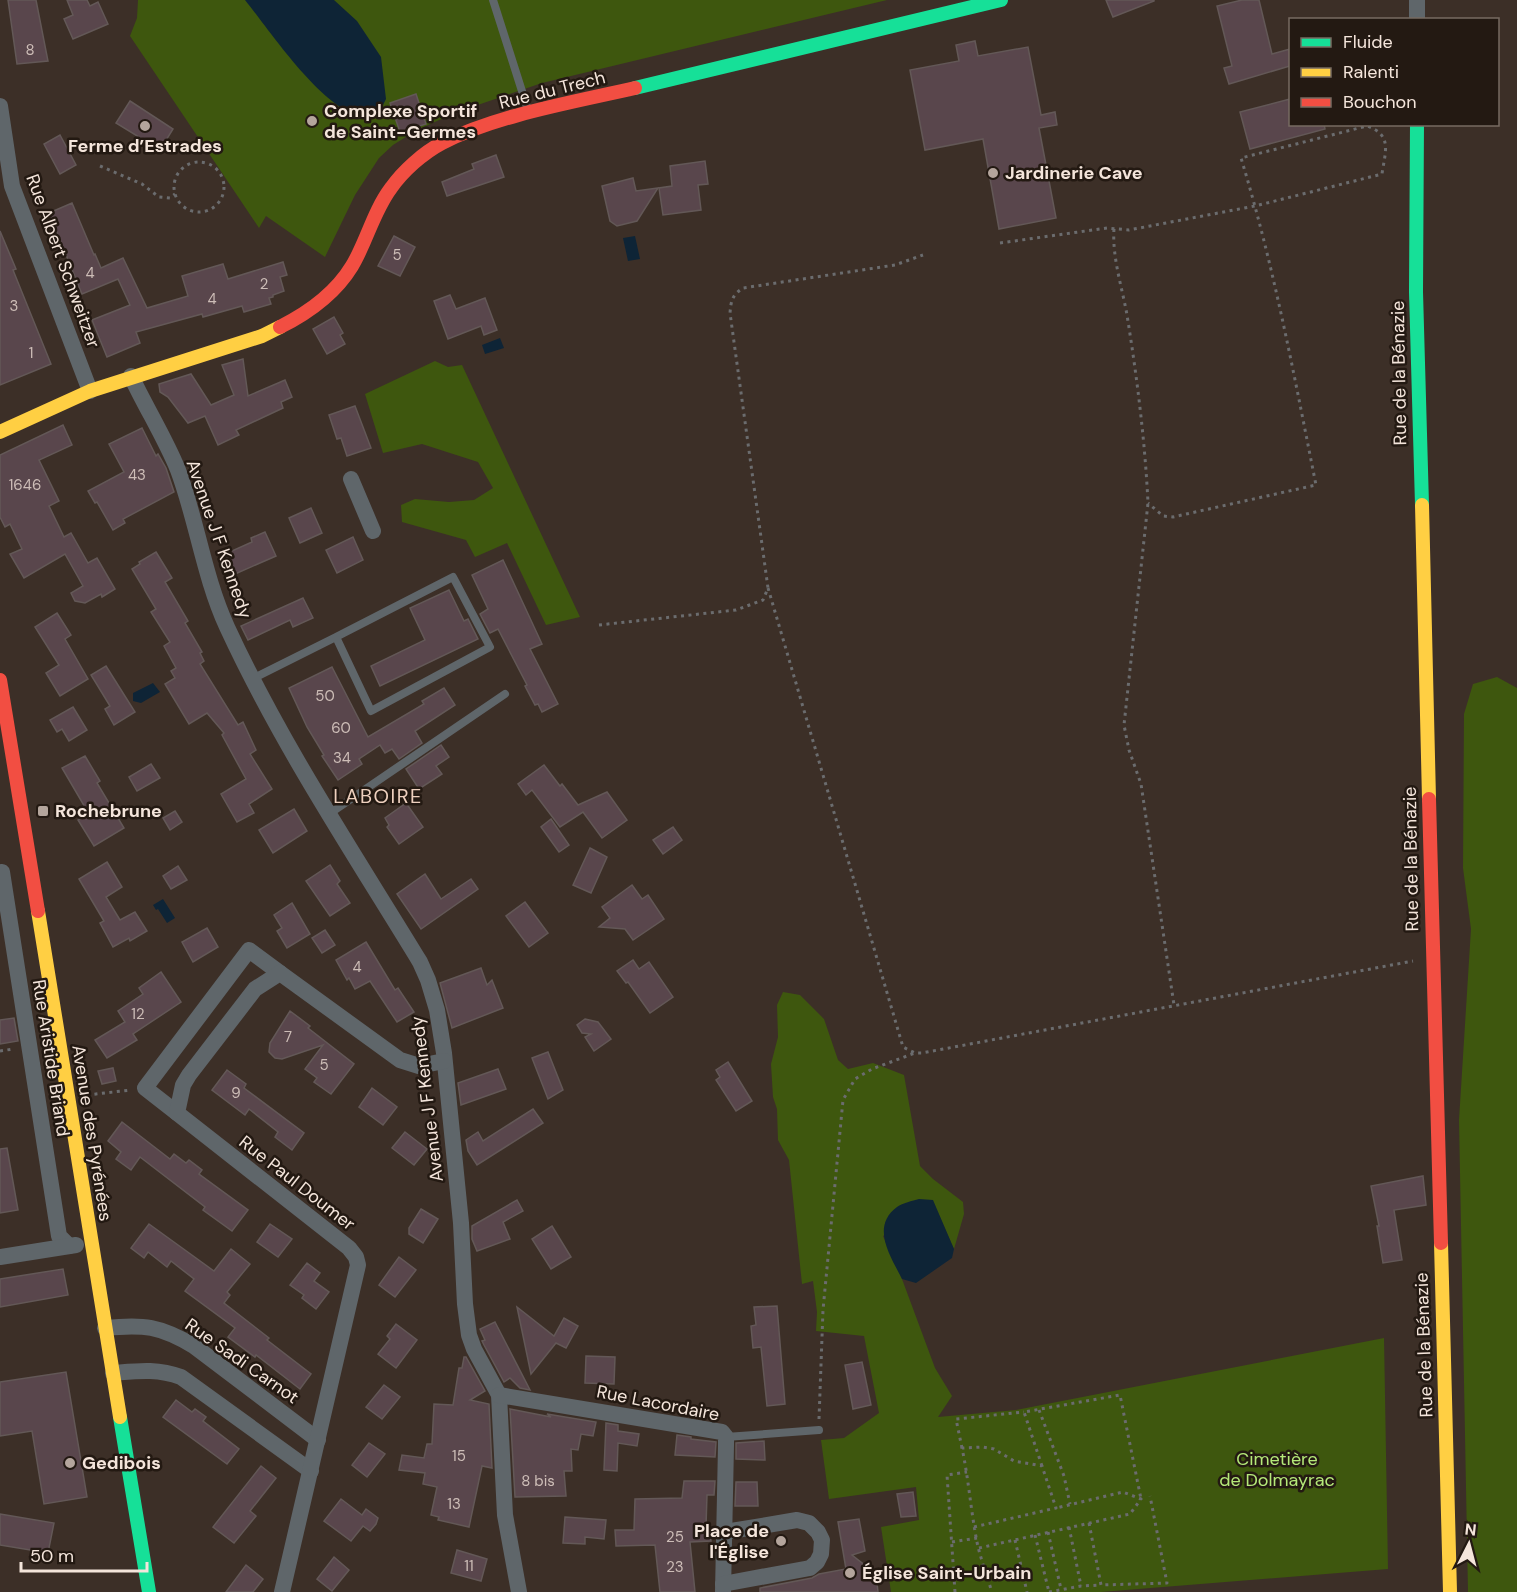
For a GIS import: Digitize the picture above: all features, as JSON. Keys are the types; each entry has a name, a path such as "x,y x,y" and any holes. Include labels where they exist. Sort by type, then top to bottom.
{"street":[{"name":"Rue du Trech","path":"131,376 262,336 302,316 329,295 352,266 391,188 410,167 440,144 529,113 1001,0"},
{"path":"1417,0 1417,18"},
{"name":"Rue Albert Schweitzer","path":"0,106 12,186 90,391"},
{"name":"Rue de la Bénazie","path":"1417,126 1416,292 1450,1592"},
{"path":"0,432 90,391 131,376"},
{"name":"Avenue J F Kennedy","path":"131,376 177,470 214,592 226,624 252,679 278,728 420,962 428,980 437,1010 444,1061 461,1224 466,1319 474,1349 500,1395 505,1515 519,1592"},
{"path":"351,479 373,531"},
{"name":"Avenue des Pyrénées","path":"0,680 148,1590"},
{"path":"1,872 30,867"},
{"name":"Rue Aristide Briand","path":"1,872 59,1236 69,1246"},
{"path":"145,1088 249,950 400,1060 419,1066 444,1061"},
{"path":"177,1113 183,1085 189,1075 255,989 280,973"},
{"name":"Rue Paul Doumer","path":"145,1088 349,1248 356,1257 358,1265 318,1440"},
{"path":"0,1257 91,1242"},
{"name":"Rue Sadi Carnot","path":"105,1328 140,1325 160,1329 176,1336 194,1346 318,1440"},
{"path":"113,1373 153,1370 166,1371 181,1377 311,1471"},
{"name":"Rue Lacordaire","path":"500,1395 722,1432 726,1437 723,1588"},
{"path":"282,1592 318,1440"},
{"path":"723,1588 810,1568 821,1554 822,1540 809,1523 797,1520 725,1532"}],"lane":[{"path":"493,0 529,113"},
{"path":"252,679 453,577 490,647 370,711 336,638"},
{"path":"329,814 505,694"},
{"path":"726,1437 819,1430"}],"path":[{"path":"1000,243 1114,229 1130,230 1256,206 1382,174 1386,145 1383,135 1367,126 1241,158 1256,206 1281,308 1316,485 1173,517 1163,516 1148,503"},
{"path":"100,166 142,184 159,197 170,198 175,194 176,178 187,165 194,162 202,162 217,169 224,184 221,200 209,210 201,212 185,207 175,194"},
{"path":"1114,229 1113,242 1127,317 1147,471 1148,503 1124,725 1129,750 1141,784 1173,1005"},
{"path":"915,1053 903,1047 768,588 730,313 735,293 743,288 895,265 924,255"},
{"path":"599,625 736,610 763,600 768,588"},
{"path":"819,1430 823,1310 843,1100 855,1079 872,1068 915,1053 1433,958"},
{"path":"67,1098 145,1088"},
{"path":"978,1548 1130,1514 1141,1499 1120,1395 1039,1410 956,1419 967,1472 978,1548 992,1592"},
{"path":"1039,1410 1064,1476 1070,1504"},
{"path":"1024,1412 1056,1508"},
{"path":"962,1448 994,1449 1014,1461 1042,1466"},
{"path":"955,1592 947,1475 967,1472"},
{"path":"974,1527 1123,1492 1141,1499"},
{"path":"1035,1535 1048,1592 1081,1586 1167,1583 1150,1496"},
{"path":"1089,1523 1101,1585"},
{"path":"1069,1527 1081,1586"},
{"path":"1048,1532 1061,1589"},
{"path":"952,1542 976,1538"},
{"path":"1015,1540 1027,1592"}],"green space":[{"name":"Complexe Sportif de Saint-Germes","path":"138,0 887,0 542,83 457,112 417,130 393,145 379,158 355,195 325,257 266,216 259,228 130,36 137,18"},
{"path":"435,361 448,367 462,365 580,617 546,625 507,543 475,557 466,540 402,522 401,505 415,499 449,502 474,500 493,488 478,462 422,444 383,453 365,394"},
{"path":"1497,677 1517,688 1517,1592 1468,1592 1459,1120 1471,929 1463,868 1464,714 1473,684"},
{"name":"Cimetière de Dolmayrac","path":"783,992 800,995 824,1019 838,1060 848,1069 873,1063 904,1075 920,1166 963,1202 964,1214 954,1249 932,1200 883,1236 902,1279 935,1368 952,1396 938,1417 1016,1410 1384,1338 1388,1569 1101,1592 891,1592 881,1527 919,1520 916,1487 829,1499 821,1440 844,1438 879,1413 864,1336 816,1331 817,1312 813,1281 802,1284 789,1160 778,1140 777,1109 773,1097 771,1064 778,1037 777,1005"}],"water":[{"path":"245,0 334,0 357,21 381,57 386,99 382,107 372,116 360,115 344,109 328,98 297,66"},
{"path":"635,236 640,259 628,261 623,238"},
{"path":"500,338 504,348 485,354 482,345"},
{"path":"153,683 160,692 141,703 133,701 133,693"},
{"path":"163,899 175,918 167,923 153,905"},
{"path":"919,1199 933,1200 954,1249 952,1258 916,1283 902,1279 888,1252 884,1233 889,1215 897,1207"}],"building":[{"path":"8,0 36,0 48,61 17,64"},
{"path":"67,0 87,0 90,6 98,2 108,24 73,39 64,19 73,15"},
{"path":"1106,0 1154,0 1154,1 1113,17"},
{"path":"1242,0 1259,0 1272,54 1289,49 1289,66 1229,84 1224,68 1232,66 1217,6"},
{"path":"975,41 978,56 1028,47 1041,115 1055,112 1057,125 1039,128 1056,218 999,229 983,139 925,150 910,70 959,61 956,45"},
{"path":"416,94 426,124 400,132 390,103"},
{"path":"1289,99 1289,126 1324,126 1325,129 1250,149 1240,112"},
{"name":"Ferme d’Estrades","path":"130,101 173,129 160,150 116,123"},
{"path":"60,135 76,165 60,174 44,144"},
{"path":"496,155 504,177 447,196 442,182 474,169 472,164"},
{"path":"705,161 708,184 698,185 701,210 663,215 659,188 672,186 670,166"},
{"path":"633,178 636,191 658,188 637,221 617,226 610,221 602,186"},
{"path":"72,203 101,268 123,258 147,308 188,296 182,276 223,264 228,279 283,262 287,275 280,277 284,291 269,298 271,304 244,312 242,306 136,332 140,343 107,357 92,320 130,305 118,279 82,294 49,213"},
{"path":"0,231 16,269 13,270 51,364 0,385"},
{"path":"394,236 415,247 400,276 378,266"},
{"path":"450,295 456,309 485,298 497,330 484,335 481,326 448,339 434,301"},
{"path":"334,317 343,333 340,335 345,344 327,354 313,329"},
{"path":"243,359 248,396 285,380 292,397 281,402 283,408 236,430 239,435 218,445 205,416 188,423 168,397 160,392 159,384 191,374 211,405 234,395 222,365"},
{"path":"355,406 371,448 347,456 341,438 337,439 329,415"},
{"path":"63,425 72,445 39,460 59,501 49,506 64,537 71,533 88,563 97,558 115,589 85,603 75,601 71,593 83,586 65,554 24,578 10,554 22,549 10,524 5,527 0,517 0,455"},
{"path":"142,428 156,456 158,454 166,468 174,492 123,519 125,523 113,530 88,491 124,472 109,444"},
{"path":"311,508 322,533 300,543 289,518"},
{"path":"265,532 276,556 235,574 225,554 252,542 251,538"},
{"path":"353,537 363,560 337,573 326,550"},
{"path":"156,552 172,578 165,582 188,621 185,623 202,652 200,653 204,661 200,664 238,725 243,722 256,750 250,754 272,789 249,804 254,813 237,822 221,794 246,779 222,735 224,733 207,713 189,724 165,684 175,678 171,671 176,668 164,646 170,642 151,612 156,609 132,569"},
{"path":"503,560 542,644 530,649 558,704 542,712 538,704 535,705 498,629 490,633 480,614 488,609 472,575"},
{"path":"449,590 464,621 468,619 478,639 380,686 371,666 425,640 410,608"},
{"path":"303,598 313,618 293,627 290,620 248,640 241,626"},
{"path":"57,613 71,635 65,639 88,679 60,696 46,673 59,665 35,627"},
{"path":"106,666 135,712 114,725 105,709 110,706 91,675"},
{"path":"332,667 368,737 424,704 422,701 444,688 455,705 415,731 422,743 399,759 392,749 385,753 380,745 359,759 362,764 338,780 322,756 324,755 307,727 289,688"},
{"path":"73,707 87,730 69,741 62,729 57,732 50,720"},
{"path":"441,745 449,757 436,766 442,774 419,789 406,769"},
{"path":"85,756 100,781 97,783 124,828 94,846 78,820 89,814 62,768"},
{"path":"151,764 160,778 137,791 129,777"},
{"path":"544,765 578,805 607,792 627,820 602,838 583,812 560,827 532,790 526,795 518,784"},
{"path":"406,803 423,827 399,844 387,827 389,825 385,818"},
{"path":"294,809 307,831 273,853 259,830"},
{"path":"175,811 182,822 170,830 163,818"},
{"path":"551,819 569,845 559,852 541,827"},
{"path":"673,827 682,840 663,854 653,840"},
{"path":"590,848 607,857 591,893 573,885"},
{"path":"107,862 122,887 106,897 120,920 135,912 147,931 130,941 129,938 113,947 100,923 104,921 79,879"},
{"path":"330,865 340,881 337,884 350,903 330,916 306,881"},
{"path":"178,866 187,880 171,889 163,876"},
{"path":"425,874 441,899 471,879 478,889 421,929 397,894"},
{"path":"632,885 642,899 648,895 664,919 633,940 625,929 599,927 610,918 602,907"},
{"path":"525,902 548,933 529,947 506,916"},
{"path":"292,903 310,934 287,948 277,931 282,928 274,915"},
{"path":"207,928 218,947 193,962 182,942"},
{"path":"325,930 335,945 322,953 312,938"},
{"path":"366,942 395,990 398,988 414,1012 397,1022 370,981 355,989 336,960"},
{"path":"633,960 639,969 649,962 673,997 650,1013 628,982 626,983 617,971"},
{"path":"481,968 487,985 492,980 503,1008 452,1028 440,983"},
{"path":"161,972 181,1002 133,1034 137,1040 107,1058 95,1040 125,1022 118,1011 143,994 139,988"},
{"path":"290,1011 354,1064 331,1094 314,1082 317,1078 305,1069 323,1045 282,1059 275,1058 269,1052 270,1043"},
{"path":"14,1018 18,1041 0,1044 0,1020"},
{"path":"585,1019 598,1022 611,1039 594,1051 585,1037 591,1034 582,1033 577,1025"},
{"path":"548,1052 563,1090 548,1099 532,1058"},
{"path":"728,1062 752,1101 736,1111 716,1080 720,1077 716,1070"},
{"path":"113,1068 116,1081 102,1084 98,1071"},
{"path":"498,1069 506,1089 461,1105 458,1083"},
{"path":"227,1070 246,1084 244,1088 304,1133 292,1150 275,1137 278,1132 249,1109 245,1115 212,1090"},
{"path":"372,1088 397,1107 383,1125 359,1107"},
{"path":"533,1109 543,1123 477,1165 468,1151 466,1140 478,1132 483,1141"},
{"path":"122,1122 170,1159 174,1154 186,1163 189,1160 202,1170 199,1174 248,1210 232,1231 203,1210 205,1207 140,1157 131,1170 116,1159 121,1152 108,1141"},
{"path":"405,1132 427,1149 414,1165 392,1148"},
{"path":"7,1148 18,1210 0,1213 0,1149"},
{"path":"1423,1176 1426,1205 1394,1210 1402,1260 1383,1263 1371,1186"},
{"path":"517,1200 523,1211 503,1222 510,1239 477,1251 472,1239 472,1226"},
{"path":"421,1209 438,1219 423,1243 409,1234 409,1228"},
{"path":"149,1224 214,1271 231,1249 250,1264 227,1292 230,1295 224,1303 311,1374 300,1389 256,1355 255,1357 228,1337 235,1328 185,1291 194,1279 171,1261 167,1267 148,1252 144,1258 131,1248"},
{"path":"270,1224 292,1239 278,1257 257,1242"},
{"path":"552,1226 571,1257 551,1269 532,1239"},
{"path":"399,1257 416,1270 395,1297 379,1285"},
{"path":"307,1263 320,1273 314,1281 329,1292 316,1309 302,1298 304,1295 290,1285"},
{"path":"63,1269 68,1295 0,1307 0,1279"},
{"path":"777,1306 785,1404 767,1406 761,1347 753,1348 751,1326 756,1325 754,1307"},
{"path":"517,1307 554,1336 564,1318 578,1326 566,1348 556,1343 531,1374"},
{"path":"495,1322 530,1390 520,1388 510,1378 504,1382 484,1345 482,1341 485,1340 480,1329"},
{"path":"396,1324 417,1340 396,1368 378,1354 390,1339 387,1336"},
{"path":"586,1356 615,1357 614,1384 585,1383"},
{"path":"464,1357 485,1391 470,1400 489,1404 492,1468 482,1466 469,1527 438,1520 439,1517 431,1515 437,1487 423,1484 425,1473 399,1470 402,1455 424,1458 427,1444 432,1444 434,1404 453,1405 459,1368 462,1368"},
{"path":"862,1362 871,1405 853,1409 845,1365"},
{"path":"66,1372 87,1497 44,1504 32,1431 0,1436 0,1382"},
{"path":"384,1385 400,1397 382,1419 366,1407"},
{"path":"176,1400 192,1412 195,1409 206,1417 203,1421 239,1449 227,1464 163,1417"},
{"path":"510,1409 596,1422 593,1436 581,1434 578,1450 571,1449 572,1471 564,1471 566,1496 515,1497"},
{"path":"606,1423 618,1425 618,1431 639,1434 637,1446 618,1443 617,1471 604,1470"},
{"path":"677,1435 716,1442 715,1457 675,1455"},
{"path":"764,1441 765,1460 736,1459 736,1443"},
{"path":"369,1443 385,1454 367,1477 352,1465"},
{"path":"261,1466 276,1478 250,1511 256,1516 234,1543 213,1527"},
{"path":"684,1481 715,1481 714,1495 707,1495 706,1526 709,1526 711,1541 690,1542 695,1592 660,1592 655,1545 616,1546 615,1530 634,1530 635,1499 682,1498"},
{"path":"736,1482 757,1482 758,1506 735,1506"},
{"path":"913,1492 916,1516 901,1517 897,1494"},
{"path":"341,1499 362,1515 366,1509 378,1518 370,1531 363,1526 351,1541 324,1521"},
{"path":"0,1514 54,1523 48,1553 0,1545"},
{"path":"565,1517 606,1520 604,1539 585,1537 585,1544 563,1543"},
{"name":"Église Saint-Urbain","path":"859,1519 865,1551 852,1555 876,1574 878,1592 760,1592 760,1588 846,1569 838,1522"},
{"path":"457,1550 487,1559 481,1581 451,1573"},
{"path":"334,1557 349,1570 332,1591 317,1579"},
{"path":"246,1565 263,1579 253,1592 226,1592"}],"traffic: fast":[{"path":"635,88 1001,0"},
{"path":"1417,126 1416,292 1422,505"},
{"path":"120,1417 149,1592"}],"traffic: slow":[{"path":"0,432 90,391 262,336 280,327"},
{"path":"1422,505 1429,799"},
{"path":"38,911 120,1417"},
{"path":"1441,1243 1450,1592"}],"traffic: jam":[{"path":"280,327 311,309 338,285 352,266 391,188 401,175 428,152 464,133 511,117 635,88"},
{"path":"0,680 38,911"},
{"path":"1429,799 1441,1243"}],"place":[{"name":"Complexe Sportif de Saint-Germes","path":"312,121"},
{"name":"Ferme d’Estrades","path":"145,126"},
{"name":"Jardinerie Cave","path":"993,173"},
{"name":"Rochebrune","path":"43,811"},
{"name":"Gedibois","path":"70,1463"},
{"name":"Place de l'Église","path":"781,1541"},
{"name":"Église Saint-Urbain","path":"850,1573"}],"district":[{"name":"LABOIRE","path":"378,796"}]}
